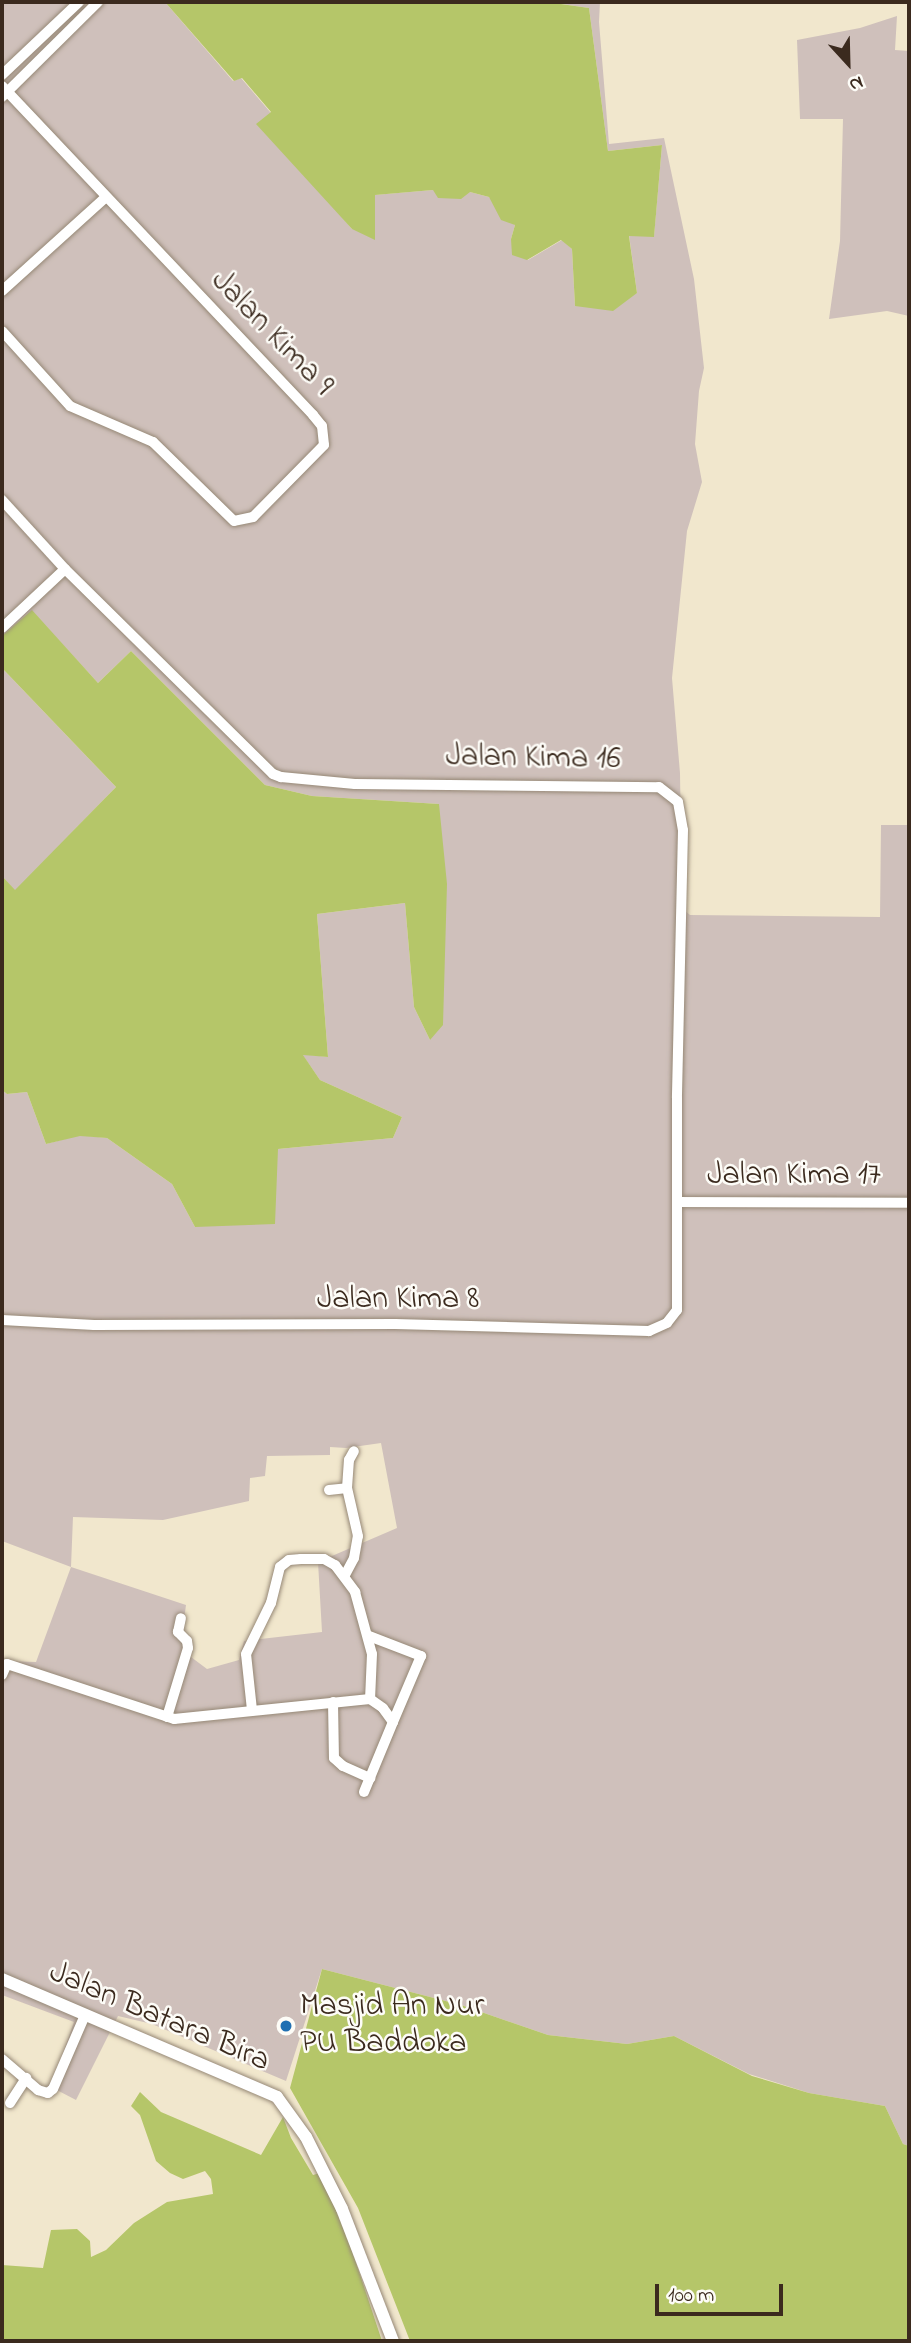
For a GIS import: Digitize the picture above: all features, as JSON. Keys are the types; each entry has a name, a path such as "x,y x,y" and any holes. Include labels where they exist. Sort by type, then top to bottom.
{"street":[{"path":"2,75 79,2"},
{"path":"4,91 98,2"},
{"name":"Jalan Kima 9","path":"2,331 70,406 153,442 234,521 253,517 324,445 322,426 313,415 4,91"},
{"path":"2,291 105,198"},
{"name":"Jalan Kima 16","path":"2,500 65,569 273,774 355,784 659,787 672,795 683,815 677,1098 679,1202"},
{"path":"2,628 65,569"},
{"name":"Jalan Kima 17","path":"679,1202 909,1203"},
{"name":"Jalan Kima 8","path":"2,1320 94,1325 395,1324 649,1331 667,1323 677,1310 679,1202"},
{"path":"345,1575 356,1552 358,1528 347,1488 349,1460 354,1451"},
{"path":"329,1490 347,1488"},
{"path":"252,1710 246,1654 271,1603 280,1567 289,1560 324,1559 345,1575 355,1592 369,1636 373,1667 370,1699"},
{"path":"167,1717 188,1648 187,1641 178,1632 181,1618"},
{"path":"364,1792 421,1656 369,1636"},
{"path":"2,1675 4,1662 167,1717 199,1719 252,1710 370,1699 383,1708 393,1722"},
{"path":"333,1702 334,1758 343,1766 370,1778"},
{"name":"Jalan Batara Bira","path":"2,1979 269,2092 286,2107 306,2137 342,2209 393,2341"},
{"path":"2,2059 43,2093 50,2091 85,2015"},
{"path":"10,2103 26,2078"}],"shaded area":[{"path":"2,2 165,2 233,81 241,78 271,113 323,195 352,229 374,195 433,190 470,192 489,197 515,225 511,239 528,260 562,240 572,249 575,306 637,293 629,235 654,236 662,145 608,151 589,8 548,2 600,2 599,22 609,144 664,138 694,279 704,368 699,391 695,444 702,482 687,531 672,678 680,773 682,908 690,915 880,917 881,825 909,825 909,2146 903,2144 885,2106 809,2093 749,2074 674,2036 627,2044 548,2035 461,2005 322,1969 286,2081 152,2024 118,2016 76,2100 51,2087 74,2022 2,1995 2,1661 36,1662 71,1567 2,1541 2,1090 7,1094 27,1092 46,1144 80,1135 107,1138 172,1184 195,1227 278,1149 393,1138 402,1117 320,1080 302,1054 328,1057 317,914 405,903 414,1007 430,1040 439,804 312,796 265,785 131,651 98,683 32,611 2,636","holes":["381,1443 397,1528 318,1562 322,1632 244,1641 239,1660 207,1669 187,1654 182,1634 186,1605 71,1567 73,1517 163,1520 249,1501 250,1478 265,1476 267,1456 330,1455 330,1447 346,1448"]},
{"path":"897,16 895,50 909,51 909,316 887,311 829,319 840,241 843,119 800,119 797,40 860,28"},
{"path":"2,668 116,787 15,891 2,876"}],"green space":[{"path":"165,2 547,2 589,8 608,151 662,145 654,237 629,236 637,293 613,311 575,306 572,249 561,240 527,260 512,255 511,239 515,225 501,220 489,197 470,192 461,199 438,198 433,190 375,195 375,240 352,229 256,124 271,112 242,78 234,81"},
{"path":"32,610 98,683 131,651 265,785 312,796 439,804 447,884 443,1025 430,1040 414,1007 405,903 317,914 328,1057 303,1055 320,1080 402,1117 393,1138 278,1149 275,1224 195,1227 172,1184 107,1138 80,1136 46,1144 27,1092 7,1094 2,1090 2,876 15,890 116,787 2,668 2,636"},
{"path":"322,1969 461,2005 548,2035 627,2044 674,2036 752,2076 809,2093 885,2106 903,2144 909,2146 909,2341 410,2341 358,2208 290,2088"},
{"path":"140,2092 161,2112 261,2155 283,2117 291,2138 313,2175 323,2172 330,2184 382,2341 2,2341 2,2265 43,2268 51,2230 77,2229 90,2241 91,2257 106,2250 134,2223 167,2202 213,2194 211,2179 205,2171 183,2179 170,2173 156,2161 140,2115 131,2106"}],"place":[{"name":"Masjid An Nur PU Baddoka","path":"286,2026"}]}
